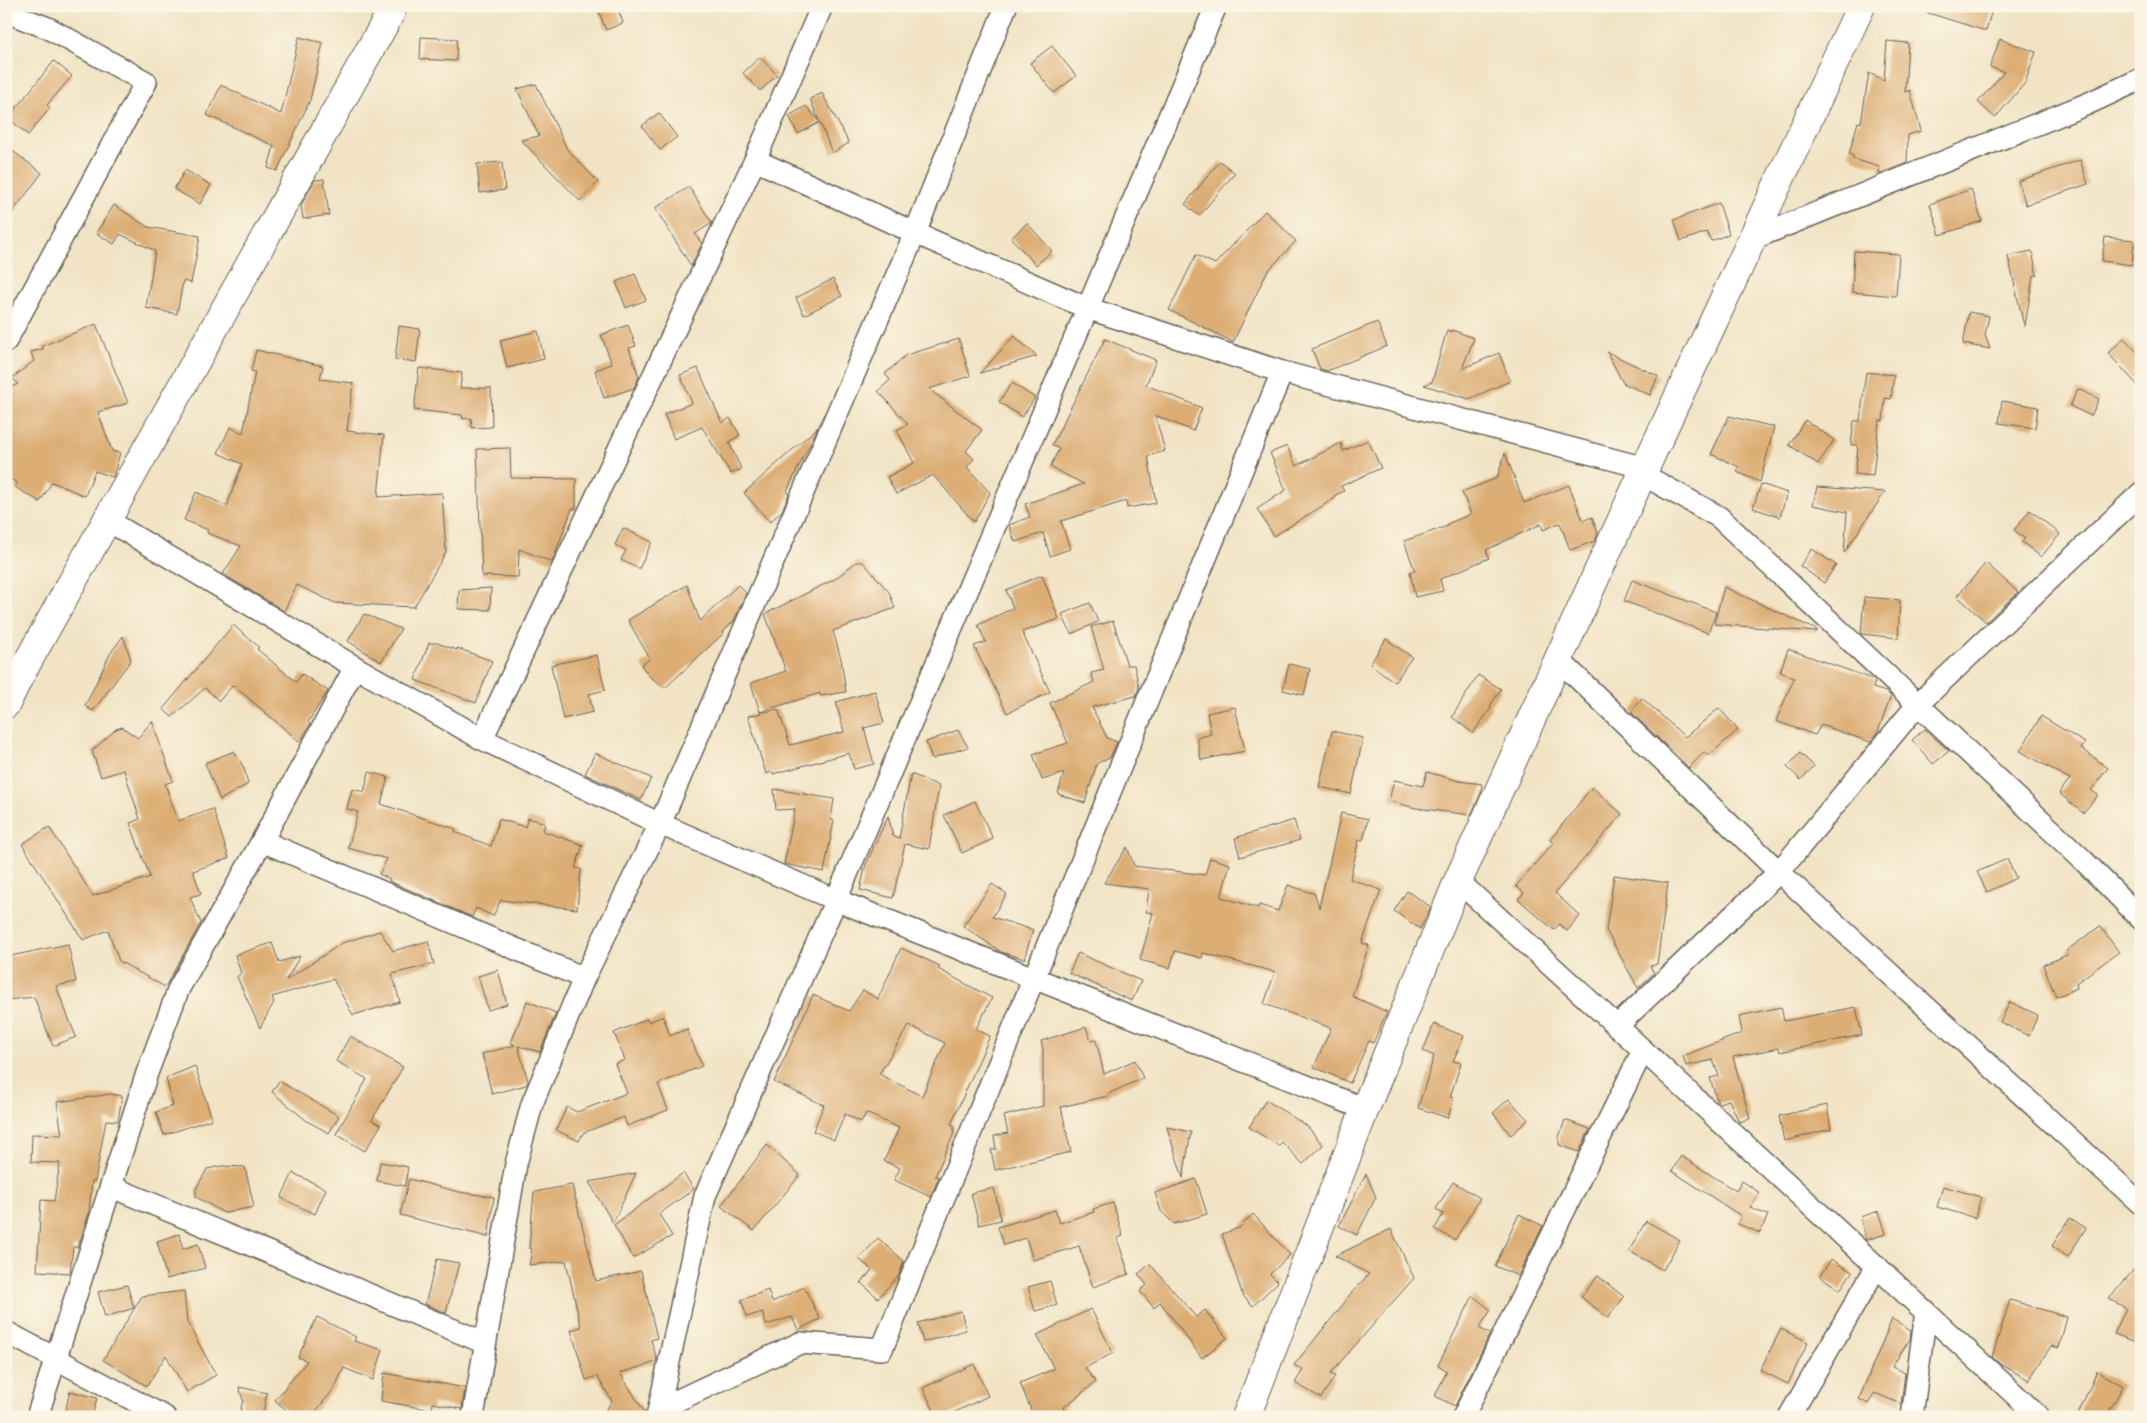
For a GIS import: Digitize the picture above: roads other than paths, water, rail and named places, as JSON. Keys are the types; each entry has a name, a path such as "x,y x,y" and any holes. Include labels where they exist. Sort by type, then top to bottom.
{"street":[{"path":"6,704 12,677 107,520 393,6"},
{"path":"482,739 756,160 822,6"},
{"path":"473,1417 516,1164 532,1104 584,978 660,824 915,234 1006,6"},
{"path":"658,1413 705,1196 836,900 1216,6"},
{"path":"1246,1417 1365,1109 1458,881 1645,468 1861,6"},
{"path":"6,12 48,28 146,82 6,341"},
{"path":"1752,239 2087,104 2141,79"},
{"path":"756,160 915,234 1087,308 1282,372 1645,468"},
{"path":"658,1413 800,1343 882,1349 1282,372"},
{"path":"1645,468 1649,478 1719,517 2083,860 2141,919"},
{"path":"1617,1026 1779,872 1918,704 2141,493"},
{"path":"107,520 482,739 660,824 836,900 1365,1109"},
{"path":"1558,660 1779,872 2141,1204"},
{"path":"37,1417 112,1187 147,1072 179,988 262,842 356,667"},
{"path":"262,842 584,978"},
{"path":"1458,881 2039,1417"},
{"path":"1463,1417 1643,1050"},
{"path":"112,1187 485,1343"},
{"path":"1789,1417 1877,1266"},
{"path":"1912,1417 1926,1311"},
{"path":"6,1332 56,1357 165,1417"}]}
